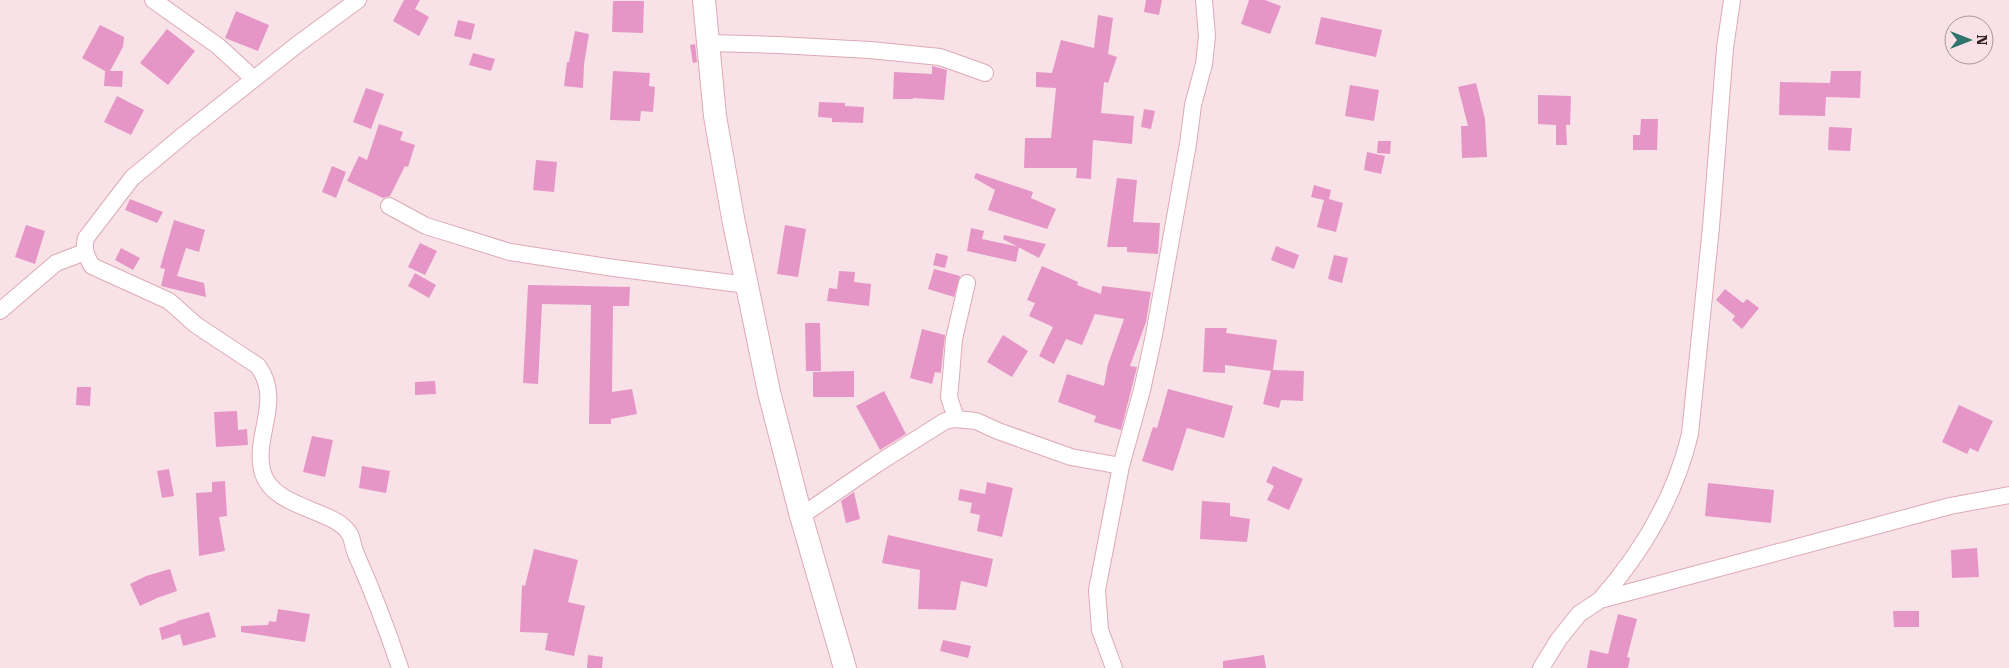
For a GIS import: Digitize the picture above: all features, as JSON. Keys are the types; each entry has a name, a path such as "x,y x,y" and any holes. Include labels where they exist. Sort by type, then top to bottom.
{"street":[{"path":"153,0 218,46 254,80"},
{"path":"358,0 298,44 132,178 86,238 85,252 92,266 169,301 196,325 258,366 266,376 269,409 262,448 262,470 277,492 303,508 333,520 349,533 353,549 374,594 400,668"},
{"path":"704,0 715,116 769,392 801,516 845,668"},
{"path":"1114,668 1100,630 1097,590 1122,466 1154,335 1188,144 1193,105 1204,64 1207,36 1204,0"},
{"path":"1541,668 1559,639 1578,614 1600,600 1617,580 1661,514 1684,460 1690,434 1711,227 1725,48 1732,0"},
{"path":"709,43 778,44 870,50 940,58 985,73"},
{"path":"389,206 426,226 510,252 614,268 747,285"},
{"path":"0,312 56,264 85,252"},
{"path":"956,419 950,397 954,338 967,283"},
{"path":"801,516 877,464 945,421 956,419 976,421 998,431 1071,456 1122,466"},
{"path":"1600,600 1950,506 2009,495"}],"building":[{"path":"404,0 420,0 415,9 429,17 419,36 393,21"},
{"path":"1146,0 1162,0 1159,15 1144,12"},
{"path":"1249,0 1265,0 1281,6 1270,34 1241,24"},
{"path":"613,1 644,1 643,33 612,32"},
{"path":"236,11 269,25 258,51 225,38"},
{"path":"1098,15 1113,18 1108,54 1117,57 1108,83 1104,82 1101,113 1134,116 1132,144 1093,140 1091,179 1076,178 1077,168 1024,168 1025,138 1051,138 1056,88 1036,87 1036,72 1052,73 1061,40 1094,48"},
{"path":"1321,17 1382,30 1376,57 1315,44"},
{"path":"458,20 475,24 471,40 454,36"},
{"path":"100,25 124,37 123,47 110,71 123,71 122,87 104,86 105,71 82,58"},
{"path":"167,29 195,51 168,85 140,63"},
{"path":"575,31 589,34 584,64 583,88 564,86 567,62 569,62"},
{"path":"695,44 697,62 693,63 690,45"},
{"path":"473,53 495,59 491,71 469,65"},
{"path":"932,66 947,70 944,100 893,99 894,72 932,74"},
{"path":"613,71 650,73 649,86 655,87 653,112 641,111 640,121 610,120"},
{"path":"1831,71 1861,71 1860,98 1826,97 1825,116 1779,115 1780,82 1830,83"},
{"path":"1476,83 1485,119 1487,157 1462,158 1461,126 1468,126 1458,87"},
{"path":"1350,85 1379,90 1374,121 1345,116"},
{"path":"366,88 384,94 371,129 353,122"},
{"path":"1538,95 1571,96 1570,125 1566,125 1567,145 1556,145 1556,125 1538,124"},
{"path":"117,96 144,110 131,135 104,122"},
{"path":"819,102 845,103 845,106 864,107 863,123 832,122 832,118 818,117"},
{"path":"1144,109 1155,111 1151,129 1141,127"},
{"path":"1641,119 1658,119 1657,150 1633,150 1633,135 1640,135"},
{"path":"379,124 403,132 400,140 415,145 408,167 405,166 390,196 383,198 347,181 359,156 367,160"},
{"path":"1829,127 1852,128 1850,151 1828,150"},
{"path":"1378,141 1391,141 1390,154 1377,153"},
{"path":"1367,152 1385,156 1381,174 1364,170"},
{"path":"536,160 557,162 554,192 533,190"},
{"path":"332,166 346,172 336,198 322,192"},
{"path":"976,173 1033,192 1031,198 1056,209 1047,229 988,210 995,190 974,178"},
{"path":"1117,178 1137,180 1133,222 1160,223 1158,254 1127,252 1127,247 1107,247"},
{"path":"1314,185 1331,190 1329,199 1343,203 1336,232 1317,227 1324,200 1311,197"},
{"path":"130,199 163,212 157,223 125,210"},
{"path":"174,220 205,230 199,252 186,248 177,276 204,283 206,297 161,286 165,269 160,268"},
{"path":"26,225 45,231 35,264 15,257"},
{"path":"785,225 806,229 798,277 777,274"},
{"path":"971,228 984,231 982,239 1019,247 1016,262 967,251"},
{"path":"1004,235 1046,244 1039,258 1003,239"},
{"path":"420,243 437,251 425,275 408,267"},
{"path":"1276,246 1299,255 1294,269 1271,260"},
{"path":"121,248 140,258 133,270 115,260"},
{"path":"936,253 948,256 945,268 933,265"},
{"path":"1334,255 1348,258 1342,283 1328,279"},
{"path":"1042,266 1078,282 1077,285 1101,294 1102,286 1151,292 1146,322 1130,366 1137,367 1121,430 1094,422 1096,416 1058,402 1067,374 1104,386 1108,364 1124,319 1095,314 1082,345 1066,339 1054,364 1039,356 1053,327 1029,316 1035,303 1027,300"},
{"path":"934,269 960,276 954,297 928,289"},
{"path":"839,271 855,272 854,282 871,284 869,306 827,301 829,288 837,289"},
{"path":"415,273 436,285 429,298 408,286"},
{"path":"528,285 630,287 629,306 613,306 612,392 632,389 637,414 611,419 611,424 589,424 591,305 542,304 538,384 523,383"},
{"path":"1725,289 1743,303 1747,299 1759,308 1742,329 1732,320 1735,316 1716,300"},
{"path":"805,323 820,323 821,371 806,371"},
{"path":"1205,328 1227,328 1226,333 1277,340 1273,370 1304,371 1303,401 1281,400 1279,408 1263,404 1271,371 1225,365 1225,373 1203,372"},
{"path":"922,329 945,335 941,373 935,372 932,384 910,378"},
{"path":"1003,335 1028,351 1012,377 987,362"},
{"path":"854,371 854,397 813,397 813,372"},
{"path":"435,381 436,394 415,395 415,382"},
{"path":"77,387 91,387 90,406 76,405"},
{"path":"1168,389 1233,406 1224,438 1187,428 1173,471 1142,461 1153,427 1157,428"},
{"path":"884,391 906,434 880,450 856,406"},
{"path":"1959,405 1993,421 1978,452 1970,448 1967,454 1942,442"},
{"path":"237,411 238,430 247,429 248,445 216,447 214,412"},
{"path":"312,436 333,440 325,477 303,472"},
{"path":"362,466 390,471 386,493 359,488"},
{"path":"1273,466 1303,479 1289,510 1267,500 1274,486 1266,482"},
{"path":"169,469 174,496 162,498 157,471"},
{"path":"225,481 227,516 219,517 225,551 199,556 196,493 212,492 212,482"},
{"path":"987,482 1013,488 1002,537 977,531 980,515 970,513 972,503 958,500 960,489 985,494"},
{"path":"1708,483 1774,490 1771,523 1705,516"},
{"path":"854,492 860,519 846,523 841,501"},
{"path":"1202,501 1230,503 1230,516 1250,519 1247,542 1200,539"},
{"path":"888,535 993,559 987,587 961,581 956,610 918,609 920,570 882,563"},
{"path":"1977,548 1979,577 1952,578 1951,550"},
{"path":"534,549 578,560 568,602 585,606 574,656 545,650 548,633 520,632 522,585 525,586"},
{"path":"170,569 177,591 140,606 130,584 146,576"},
{"path":"278,609 310,614 305,642 241,632 241,626 268,625 269,621 276,622"},
{"path":"1893,611 1919,611 1919,627 1894,627"},
{"path":"209,612 216,637 183,646 180,634 162,640 159,628"},
{"path":"1618,614 1637,619 1627,657 1630,658 1628,668 1587,668 1590,650 1608,654"},
{"path":"943,640 971,646 968,658 940,651"},
{"path":"588,655 603,657 602,668 587,668"},
{"path":"1264,655 1266,668 1223,668 1223,661"}]}
